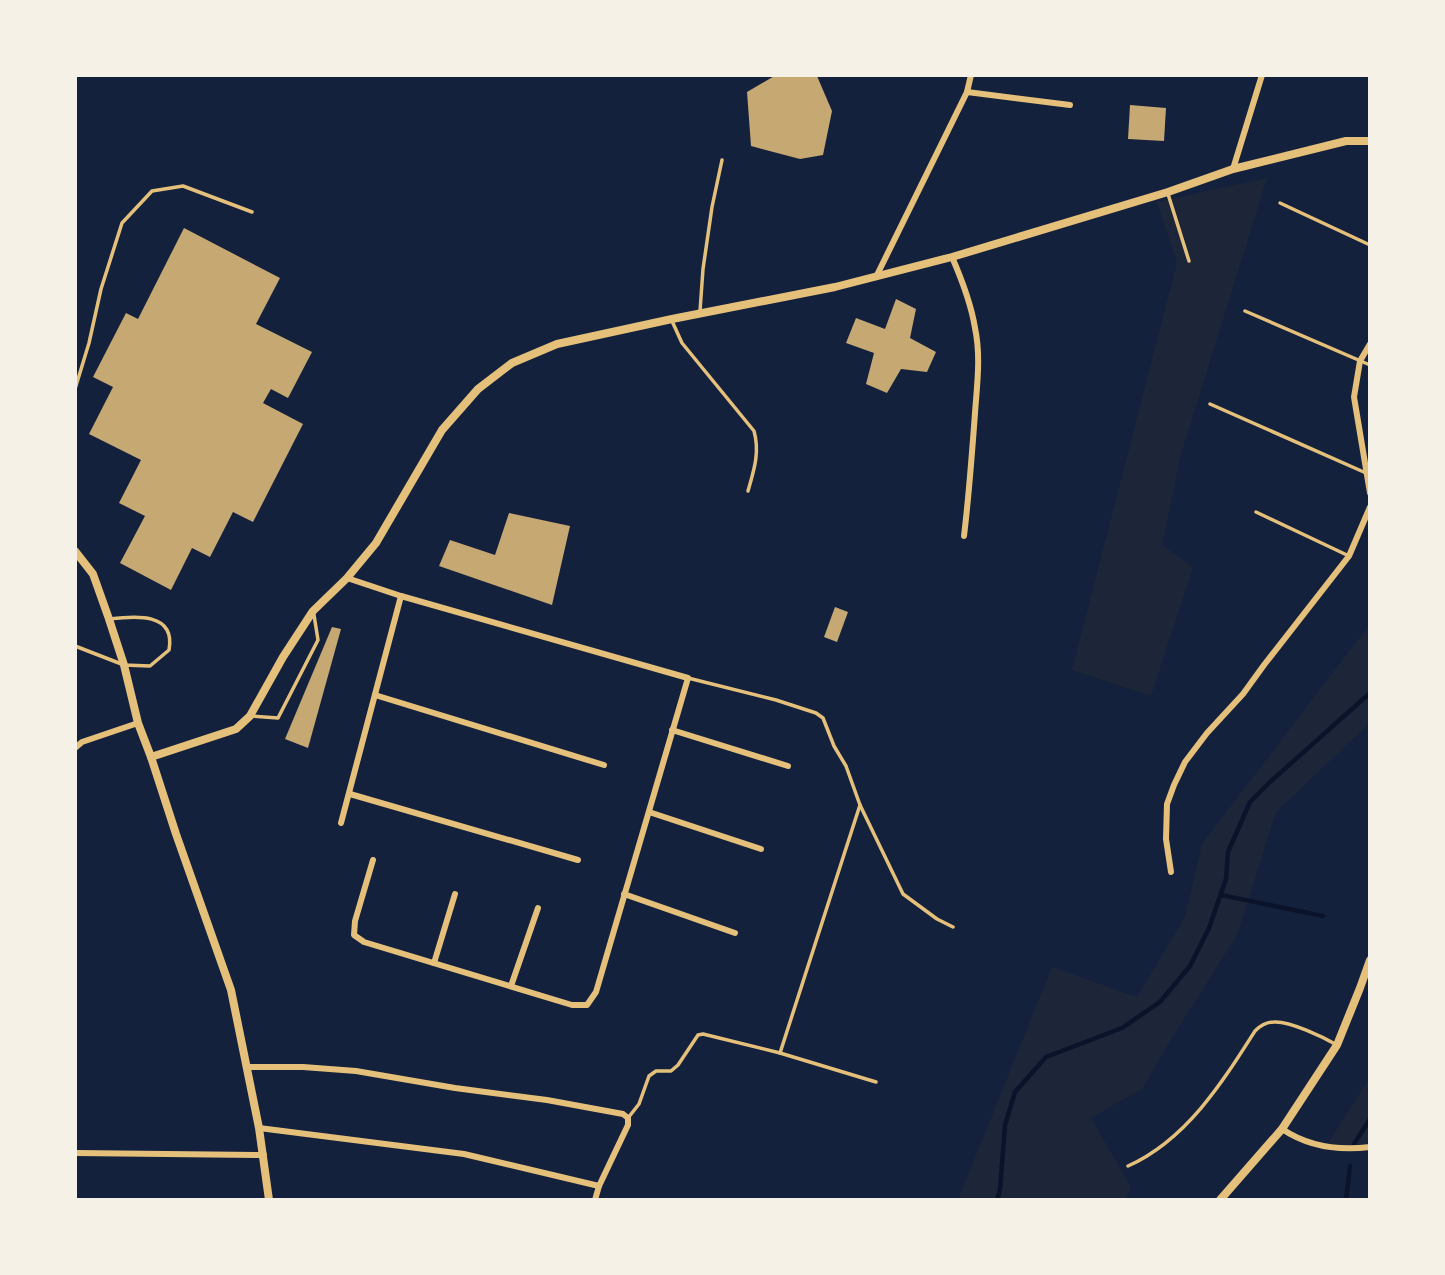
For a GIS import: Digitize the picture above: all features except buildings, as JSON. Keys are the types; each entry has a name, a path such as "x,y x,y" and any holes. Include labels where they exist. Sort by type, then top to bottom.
{"street":[{"path":"877,275 967,92 971,75"},
{"path":"1233,169 1262,75"},
{"path":"967,92 1070,105"},
{"path":"152,757 236,729 250,716 313,611 347,578 376,542 442,430 478,389 512,363 557,344 835,286 951,257 1168,192 1233,169 1346,141 1370,141"},
{"path":"951,257 964,284 970,305 978,355 969,502 964,536"},
{"path":"1370,344 1360,360 1354,397 1370,493"},
{"path":"1171,872 1166,839 1167,804 1185,762 1207,733 1244,694 1264,664 1349,556 1370,507"},
{"path":"75,551 93,574 110,619 138,723 231,990 264,1155 269,1200"},
{"path":"347,578 688,678 596,992 587,1005 572,1005 365,942 354,935 355,921 373,860"},
{"path":"341,823 401,596"},
{"path":"375,695 604,765"},
{"path":"75,748 138,723"},
{"path":"673,730 788,766"},
{"path":"350,794 578,860"},
{"path":"649,812 761,849"},
{"path":"435,963 455,894"},
{"path":"624,894 735,933"},
{"path":"511,986 538,908"},
{"path":"1220,1200 1282,1129 1337,1045 1370,960"},
{"path":"247,1068 303,1067 356,1071 623,1114 628,1118 628,1125 598,1186 595,1200"},
{"path":"259,1128 464,1154 598,1186"},
{"path":"1282,1129 1306,1143 1346,1150 1370,1147"},
{"path":"75,1153 264,1155"}],"lane":[{"path":"699,314 704,259 722,160"},
{"path":"75,389 101,289 122,223 152,191 183,186 252,212"},
{"path":"1168,192 1189,261"},
{"path":"1280,203 1370,245"},
{"path":"1245,311 1370,365"},
{"path":"672,319 682,343 754,431 757,453 748,491"},
{"path":"1210,404 1366,473"},
{"path":"1256,512 1349,556"},
{"path":"250,716 278,718 318,640 313,611"},
{"path":"75,646 124,665 150,666 169,650 171,640 166,626 146,617 110,619"},
{"path":"688,678 776,700 816,713 823,718 834,746 846,766 860,805 903,894 937,919 953,927"},
{"path":"780,1053 860,805"},
{"path":"1128,1166 1155,1152 1208,1101 1255,1031 1263,1025 1282,1022 1322,1036 1337,1045"},
{"path":"628,1118 639,1104 649,1076 656,1071 671,1071 678,1065 694,1038 703,1034 780,1053 876,1082"}],"shaded area":[{"path":"1267,178 1181,454 1162,545 1193,567 1151,696 1072,670 1177,263 1157,202"},
{"path":"1370,624 1370,723 1276,812 1237,935 1142,1089 1091,1118 1131,1187 1125,1200 958,1200 1052,967 1137,997 1185,917 1202,844"},
{"path":"1370,1077 1370,1143 1344,1148 1327,1145"}],"waterway":[{"path":"997,1200 1005,1125 1015,1092 1046,1057 1122,1028 1160,1002 1190,966 1209,928 1226,879 1228,852 1250,802 1370,693"},
{"path":"1221,895 1323,916"},
{"path":"1354,1144 1370,1119"},
{"path":"1346,1200 1350,1166"}]}
